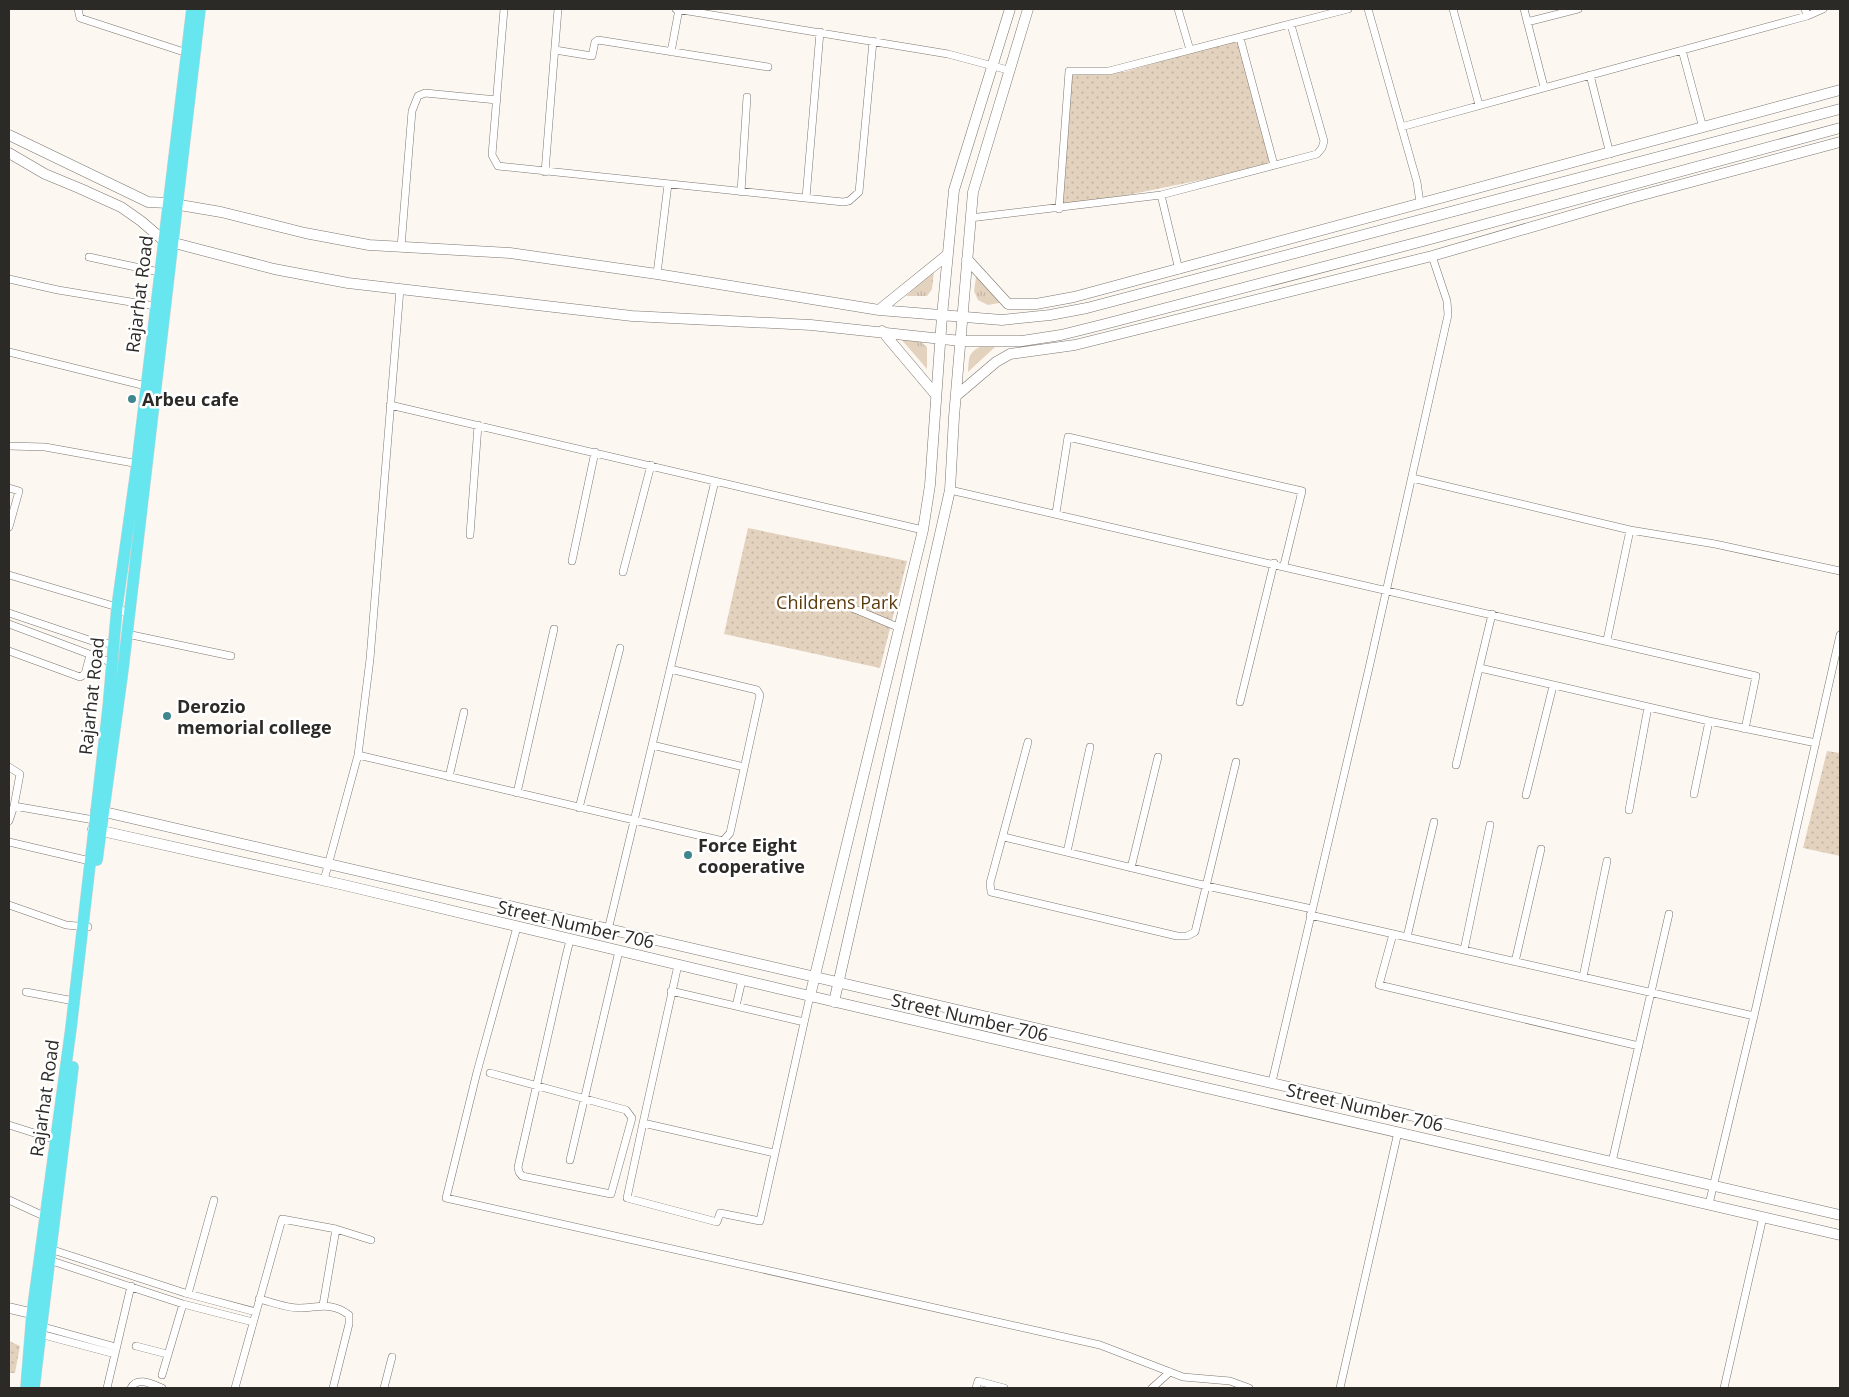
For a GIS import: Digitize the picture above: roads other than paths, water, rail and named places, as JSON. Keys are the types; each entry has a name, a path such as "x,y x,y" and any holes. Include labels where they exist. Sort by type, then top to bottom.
{"main road":[{"name":"Rajarhat Road","path":"173,204 192,9"},
{"name":"Rajarhat Road","path":"34,1388 46,1217 74,1001 86,927 90,861 127,634 142,465 168,242 200,9"},
{"name":"Rajarhat Road","path":"26,1388 49,1255 72,1082 117,607 142,465 146,386 155,306 159,272 168,242"}],"street":[{"path":"78,9 80,18 187,53"},
{"path":"504,9 492,155 495,163 502,168 843,202 849,201 859,192 874,41"},
{"path":"545,172 558,9"},
{"path":"671,52 678,9 948,54 1008,70"},
{"path":"678,965 627,1198 717,1222 720,1213 760,1221 810,996 900,628 922,530 930,484 940,338 954,190 1010,9"},
{"path":"834,1002 950,490 973,192 1008,70 1028,9"},
{"path":"1178,9 1190,50"},
{"path":"1059,209 1069,71 1109,70 1348,9"},
{"path":"1368,9 1417,182 1420,203"},
{"path":"1453,9 1479,105"},
{"path":"1524,9 1544,87"},
{"path":"1527,22 1578,9"},
{"path":"1401,127 1682,50 1806,12 1823,9"},
{"path":"970,218 1059,209 1161,195 1317,154 1324,144 1291,25"},
{"path":"806,198 820,32"},
{"path":"1240,38 1274,165"},
{"path":"555,50 592,56 595,42 598,40 768,67"},
{"path":"1682,50 1703,128"},
{"path":"1590,75 1610,154"},
{"path":"967,259 1008,304 1074,298 1840,90"},
{"path":"401,247 412,111 418,96 425,93 497,100"},
{"path":"741,192 747,97"},
{"path":"9,135 148,202 221,212 305,234 369,245 510,253 656,274 879,310 1002,320 1050,315 1218,274 1840,109"},
{"path":"9,153 45,174 131,208 168,242 274,269 400,289 632,316 882,331 961,341 1022,341 1061,335 1840,128"},
{"path":"956,396 996,362 1010,354 1075,345 1432,256 1630,198 1840,142"},
{"path":"656,274 668,184"},
{"path":"1161,195 1179,270"},
{"path":"879,310 947,255"},
{"path":"1218,274 1230,256"},
{"path":"1272,1082 1448,315 1447,301 1432,256"},
{"path":"89,257 159,272"},
{"path":"9,279 58,290 155,306"},
{"path":"1226,307 1240,288"},
{"path":"324,880 358,755 370,658 400,289"},
{"path":"882,331 936,395"},
{"path":"9,352 146,386"},
{"path":"390,405 922,530"},
{"path":"470,535 478,425"},
{"path":"1056,512 1068,437 1302,491 1284,565"},
{"path":"9,446 45,447 142,465"},
{"path":"572,561 595,452"},
{"path":"623,572 651,465"},
{"path":"1412,478 1630,530 1715,544 1840,571"},
{"path":"608,930 715,480"},
{"path":"9,488 19,491 9,527"},
{"path":"950,490 1056,512 1756,676 1745,729"},
{"path":"1607,640 1630,530"},
{"path":"1240,702 1274,563"},
{"path":"9,575 117,607 129,614"},
{"path":"845,606 900,628"},
{"path":"9,613 94,642 115,644"},
{"path":"1456,765 1492,614"},
{"path":"9,624 113,664"},
{"path":"517,793 554,629"},
{"path":"127,634 231,656"},
{"path":"1709,1204 1754,1016 1840,635"},
{"path":"580,808 620,648"},
{"path":"9,651 80,677 85,674 90,655"},
{"path":"1480,668 1552,686 1816,743"},
{"path":"358,755 723,842 730,833 760,695 757,690 670,669"},
{"path":"1526,795 1552,686"},
{"path":"1629,810 1648,707"},
{"path":"449,777 464,712"},
{"path":"1694,794 1709,721"},
{"path":"1028,742 1004,837 990,883 991,892 1000,896 1187,936 1195,932 1236,762"},
{"path":"652,745 744,767"},
{"path":"1067,852 1090,747"},
{"path":"1131,868 1158,757"},
{"path":"9,767 20,774 9,821"},
{"path":"14,806 97,820 328,866 1840,1214"},
{"name":"Street Number 706","path":"97,820 324,880 570,940 1840,1235"},
{"path":"1407,937 1434,822"},
{"path":"1464,950 1490,825"},
{"path":"1004,837 1207,886 1393,934 1754,1016"},
{"path":"9,842 90,861"},
{"path":"1515,962 1541,849"},
{"path":"1583,977 1607,861"},
{"path":"9,904 57,922 86,927"},
{"path":"1612,1162 1669,914"},
{"path":"516,927 446,1198 1100,1345 1170,1372 1204,1380 1230,1381 1249,1388"},
{"path":"1393,934 1379,985 1639,1046"},
{"path":"490,1073 537,1084 626,1110 632,1118 611,1194 522,1176 519,1172 537,1084 570,940"},
{"path":"570,1160 619,951"},
{"path":"736,1006 742,980"},
{"path":"671,991 804,1022"},
{"path":"26,992 74,1001"},
{"path":"643,1123 774,1153"},
{"path":"9,1125 56,1140"},
{"path":"1340,1388 1398,1132"},
{"path":"9,1200 46,1217"},
{"path":"188,1294 214,1200"},
{"path":"1724,1388 1763,1217"},
{"path":"235,1388 282,1219 336,1229 371,1240"},
{"path":"323,1305 336,1229"},
{"path":"49,1255 83,1258 188,1294 256,1312"},
{"path":"49,1255 80,1271 183,1304 253,1322"},
{"path":"80,1271 83,1258"},
{"path":"107,1388 131,1286"},
{"path":"260,1299 297,1308 323,1305 344,1312 348,1316 349,1324 333,1388"},
{"path":"162,1375 183,1304"},
{"path":"9,1308 38,1323 115,1350"},
{"path":"136,1346 168,1354"},
{"path":"384,1388 392,1357"},
{"path":"1152,1388 1170,1372"},
{"path":"131,1388 134,1383 140,1381 162,1388"},
{"path":"976,1388 978,1381 1004,1388"}],"place":[{"name":"Arbeu cafe","path":"132,399"},
{"name":"Derozio memorial college","path":"167,716"},
{"name":"Force Eight cooperative","path":"688,855"}],"park label":[{"name":"Childrens Park","path":"837,602"}]}
